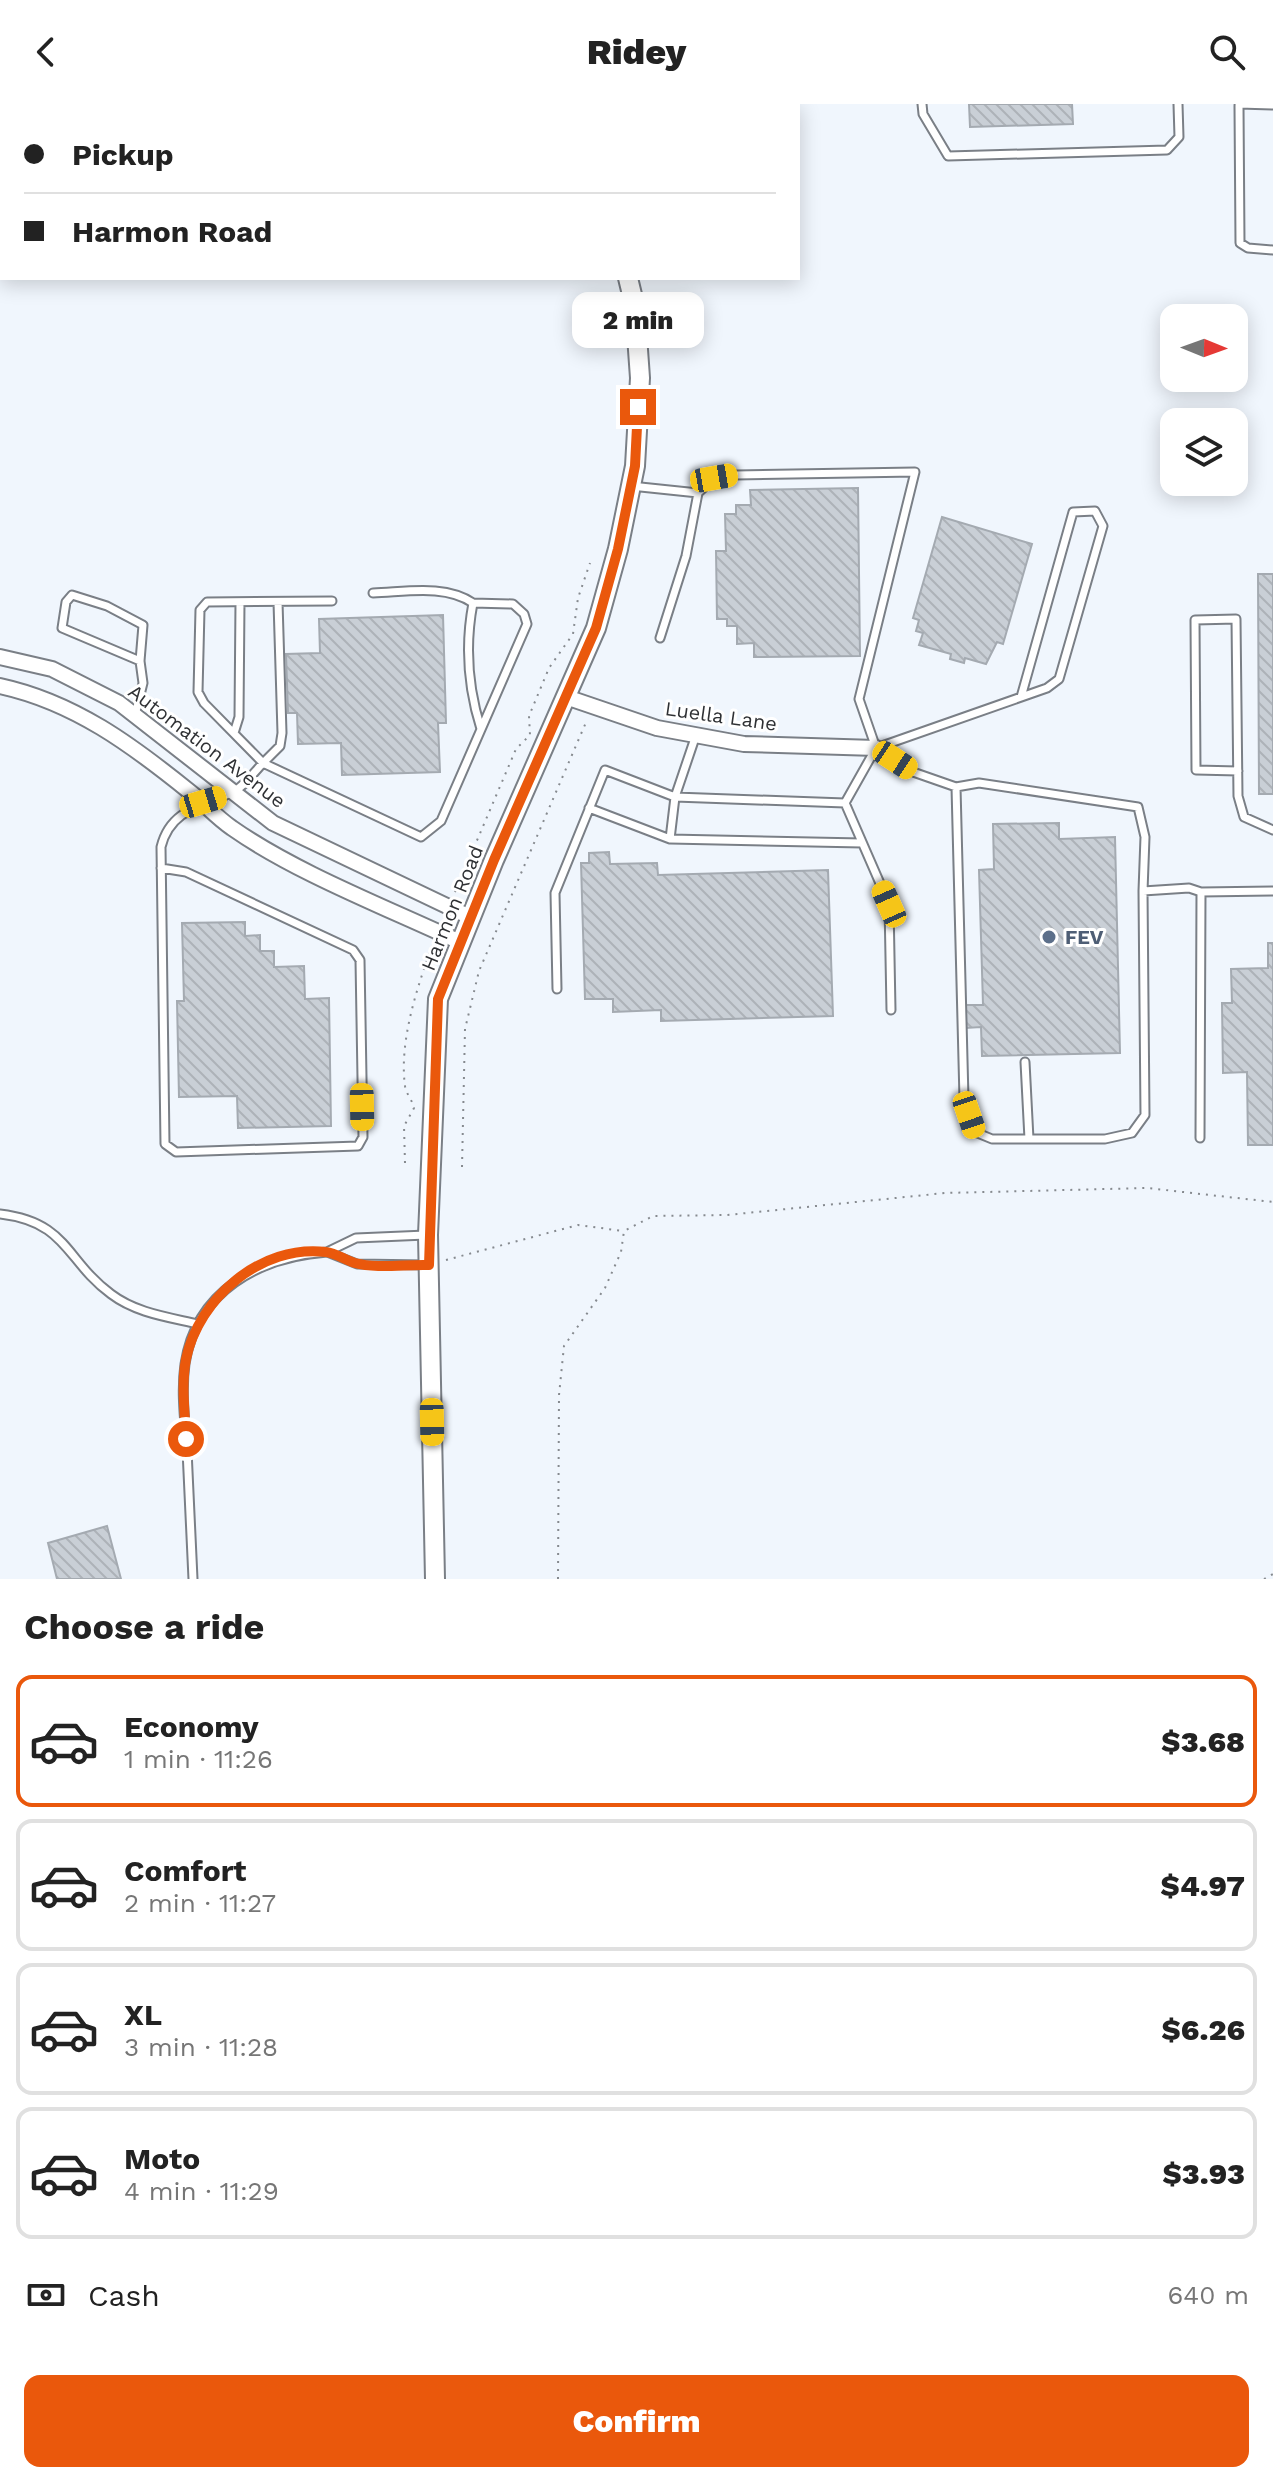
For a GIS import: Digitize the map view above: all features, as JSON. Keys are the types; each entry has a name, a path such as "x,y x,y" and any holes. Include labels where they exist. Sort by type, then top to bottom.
{"street":[{"name":"Harmon Road","path":"435,1579 428,1235 438,999 494,860 596,628 618,549 631,486 640,378 635,307 628,280"},
{"name":"Automation Avenue","path":"0,657 52,669 135,715 273,823 472,918"},
{"path":"0,686 53,700 102,726 144,754 230,827 268,850 462,943"},
{"name":"Luella Lane","path":"566,697 657,728 744,744 876,748"}],"lane":[{"path":"922,104 923,114 948,156 1167,150 1179,137 1178,104"},
{"path":"1273,105 1239,105 1240,243 1248,248 1273,250"},
{"path":"660,638 686,556 698,493 714,478 915,472 859,699 876,748 913,772 956,787 979,783 1138,807 1145,837 1145,1115 1132,1133 1105,1139 992,1139 975,1132 964,1099 956,787"},
{"path":"631,486 698,493"},
{"path":"845,803 876,748 1047,688 1059,679 1103,526 1095,511 1073,512 1021,697"},
{"path":"332,601 207,602 200,610 198,692 204,703 263,763 421,837 441,821 527,624 524,614 513,604 473,603 460,594 445,591 373,593"},
{"path":"135,715 143,683 140,661 143,625 107,606 72,595 66,602 62,628 140,661"},
{"path":"234,733 239,717 240,602"},
{"path":"161,868 186,872 353,950 360,960 363,1137 358,1146 176,1152 165,1144 161,868 165,832 177,817 203,802 235,792 280,746 278,602"},
{"path":"473,603 468,630 471,699 481,729"},
{"path":"1238,771 1196,770 1195,620 1236,619 1238,771 1244,817 1273,830"},
{"path":"670,839 675,797 696,735"},
{"path":"557,989 555,893 605,770 675,797 845,803"},
{"path":"845,803 889,904 891,1010"},
{"path":"589,808 670,839 862,843"},
{"path":"1143,891 1189,888 1201,892 1273,891"},
{"path":"1200,1138 1201,892"},
{"path":"1025,1062 1029,1139"},
{"path":"0,1214 32,1220 59,1237 90,1276 114,1297 145,1311 198,1324"},
{"path":"193,1579 184,1383 190,1343 198,1324 220,1293 252,1269 286,1257 327,1252 356,1238 428,1235"},
{"path":"327,1252 357,1264 429,1265"}],"path":[{"path":"462,1167 465,1029 479,971 593,707"},
{"path":"429,1265 578,1225 624,1231 653,1216 727,1215 945,1193 1147,1188 1273,1202"},
{"path":"558,1579 559,1395 564,1346 605,1288 621,1252 624,1231"},
{"path":"1264,1579 1273,1574"}],"building":[{"path":"969,104 1072,104 1073,124 970,127"},
{"path":"858,488 860,656 754,657 754,643 737,644 737,626 727,626 727,619 717,619 716,551 726,551 725,514 736,514 736,505 751,505 750,490"},
{"path":"942,517 1032,544 1003,644 997,642 986,664 965,658 964,663 950,659 951,654 919,645 923,633 916,631 919,620 913,618"},
{"path":"1258,574 1273,574 1273,794 1259,794"},
{"path":"443,615 446,723 438,723 440,772 342,775 341,743 298,744 297,713 288,713 286,654 320,653 319,619"},
{"name":"FEV","path":"1059,823 1059,839 1115,837 1120,1053 982,1056 981,1027 966,1028 965,1005 983,1005 979,870 994,869 993,824"},
{"path":"609,852 610,864 657,863 658,875 828,870 833,1016 661,1021 661,1010 613,1012 613,999 585,999 581,863 589,863 589,853"},
{"path":"245,922 245,936 260,935 260,951 274,951 274,967 304,966 305,999 329,998 331,1126 238,1128 237,1096 179,1097 177,1001 184,1001 182,923"},
{"path":"1268,943 1273,943 1273,1145 1248,1145 1247,1072 1223,1073 1222,1003 1232,1003 1231,969 1268,968"},
{"path":"107,1526 121,1579 57,1579 48,1543"}],"place":[{"name":"FEV","path":"1049,937"}],"route":[{"path":"186,1439 184,1383 190,1343 209,1308 220,1293 236,1280 271,1261 327,1252 357,1264 429,1265 438,999 494,860 596,628 618,549 635,466 638,407"}]}
